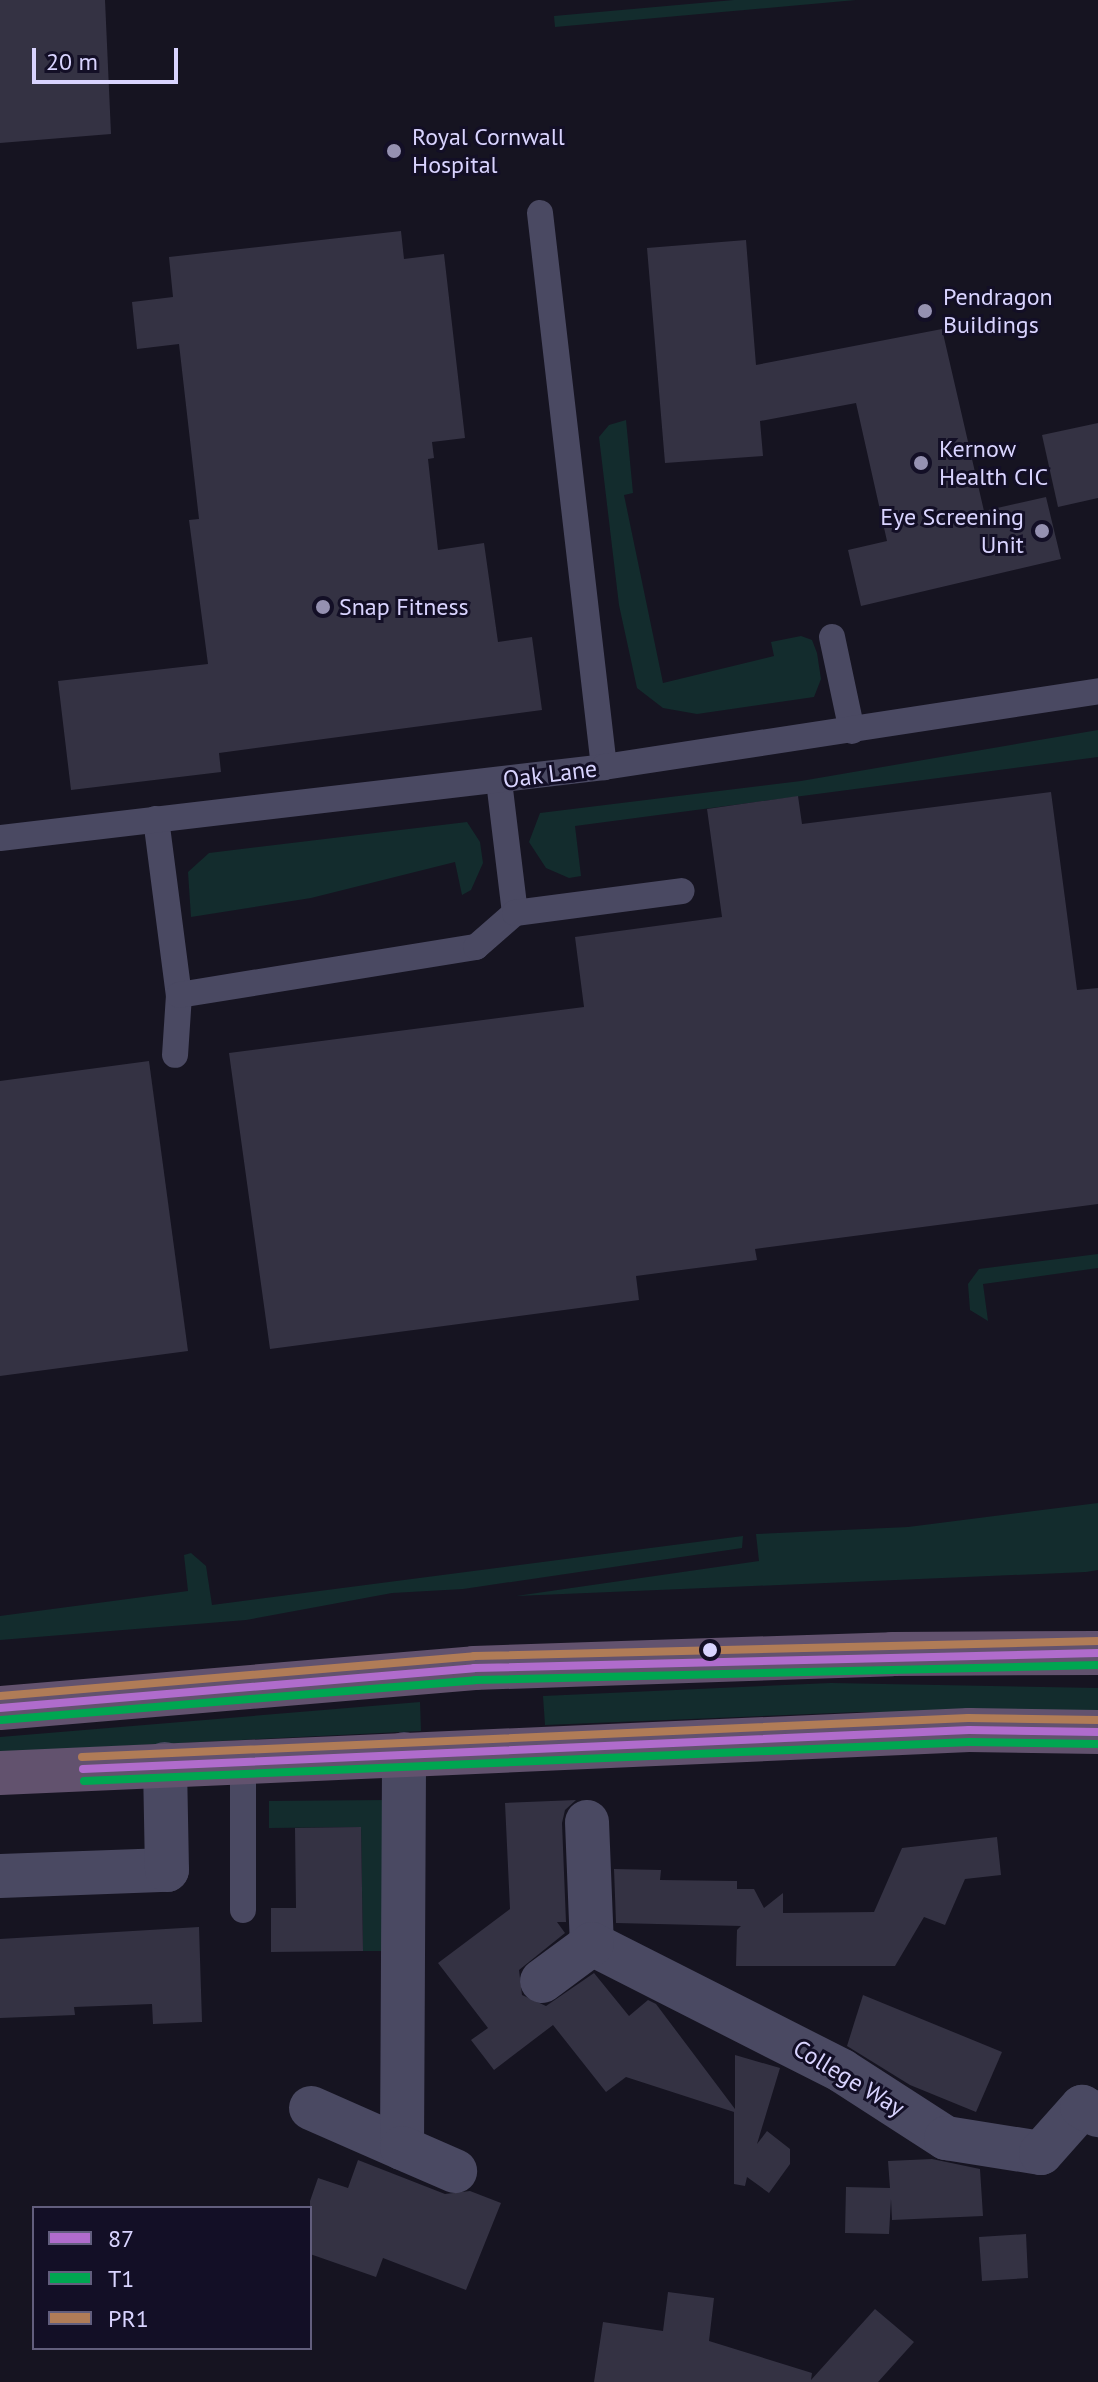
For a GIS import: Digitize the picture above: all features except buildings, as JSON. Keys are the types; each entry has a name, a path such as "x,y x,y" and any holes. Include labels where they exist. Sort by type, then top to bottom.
{"highway":[{"path":"0,1708 474,1668 892,1654 1098,1653"},
{"path":"0,1773 969,1730 1098,1732"}],"street":[{"path":"402,2148 404,1754"},
{"path":"0,1876 167,1870 165,1764"},
{"path":"542,1981 592,1944 587,1822"},
{"name":"College Way","path":"592,1944 842,2071 946,2138 1041,2153 1082,2107 1098,2115"},
{"path":"311,2108 455,2171"}],"lane":[{"path":"540,213 604,767"},
{"path":"832,637 852,731"},
{"name":"Oak Lane","path":"0,838 604,767 1098,691"},
{"path":"499,781 515,913"},
{"path":"156,819 179,995 175,1055"},
{"path":"179,995 476,947 515,913 682,891"},
{"path":"243,1761 243,1910"}],"green space":[{"path":"734,0 856,0 555,27 554,16"},
{"path":"626,420 633,493 624,495 663,683 774,656 771,642 801,636 812,640 817,653 821,679 814,697 697,714 663,708 637,688 619,605 599,437 609,425"},
{"path":"1098,730 1098,757 575,826 581,876 569,878 546,868 529,842 540,813 801,781"},
{"path":"467,822 480,842 483,863 471,890 462,895 455,862 311,898 191,917 188,872 209,853"},
{"path":"1098,1254 1098,1268 983,1284 988,1321 970,1310 968,1284 979,1269"},
{"path":"1098,1503 1098,1570 1086,1572 516,1596 759,1561 756,1534 908,1527"},
{"path":"743,1536 742,1548 463,1589 392,1593 246,1620 0,1640 0,1616 188,1591 184,1555 191,1553 206,1566 212,1605"},
{"path":"831,1683 1098,1688 1098,1713 859,1712 545,1725 543,1696"},
{"path":"420,1702 421,1731 0,1752 0,1737"},
{"path":"387,1800 387,1951 363,1951 361,1827 269,1828 269,1801"}],"transit line":[{"name":"PR1","path":"0,1696 474,1656 1098,1641"},
{"name":"87","path":"0,1708 474,1668 1098,1653"},
{"name":"T1","path":"1,1720 475,1680 1098,1665"},
{"name":"PR1","path":"82,1757 968,1718 1098,1720"},
{"name":"87","path":"83,1769 969,1730 1098,1732"},
{"name":"T1","path":"84,1781 969,1742 1098,1744"}],"place":[{"name":"Royal Cornwall Hospital","path":"394,151"},
{"name":"Pendragon Buildings","path":"925,311"},
{"name":"Kernow Health CIC","path":"921,463"},
{"name":"Eye Screening Unit","path":"1042,531"},
{"name":"Snap Fitness","path":"323,607"}]}
